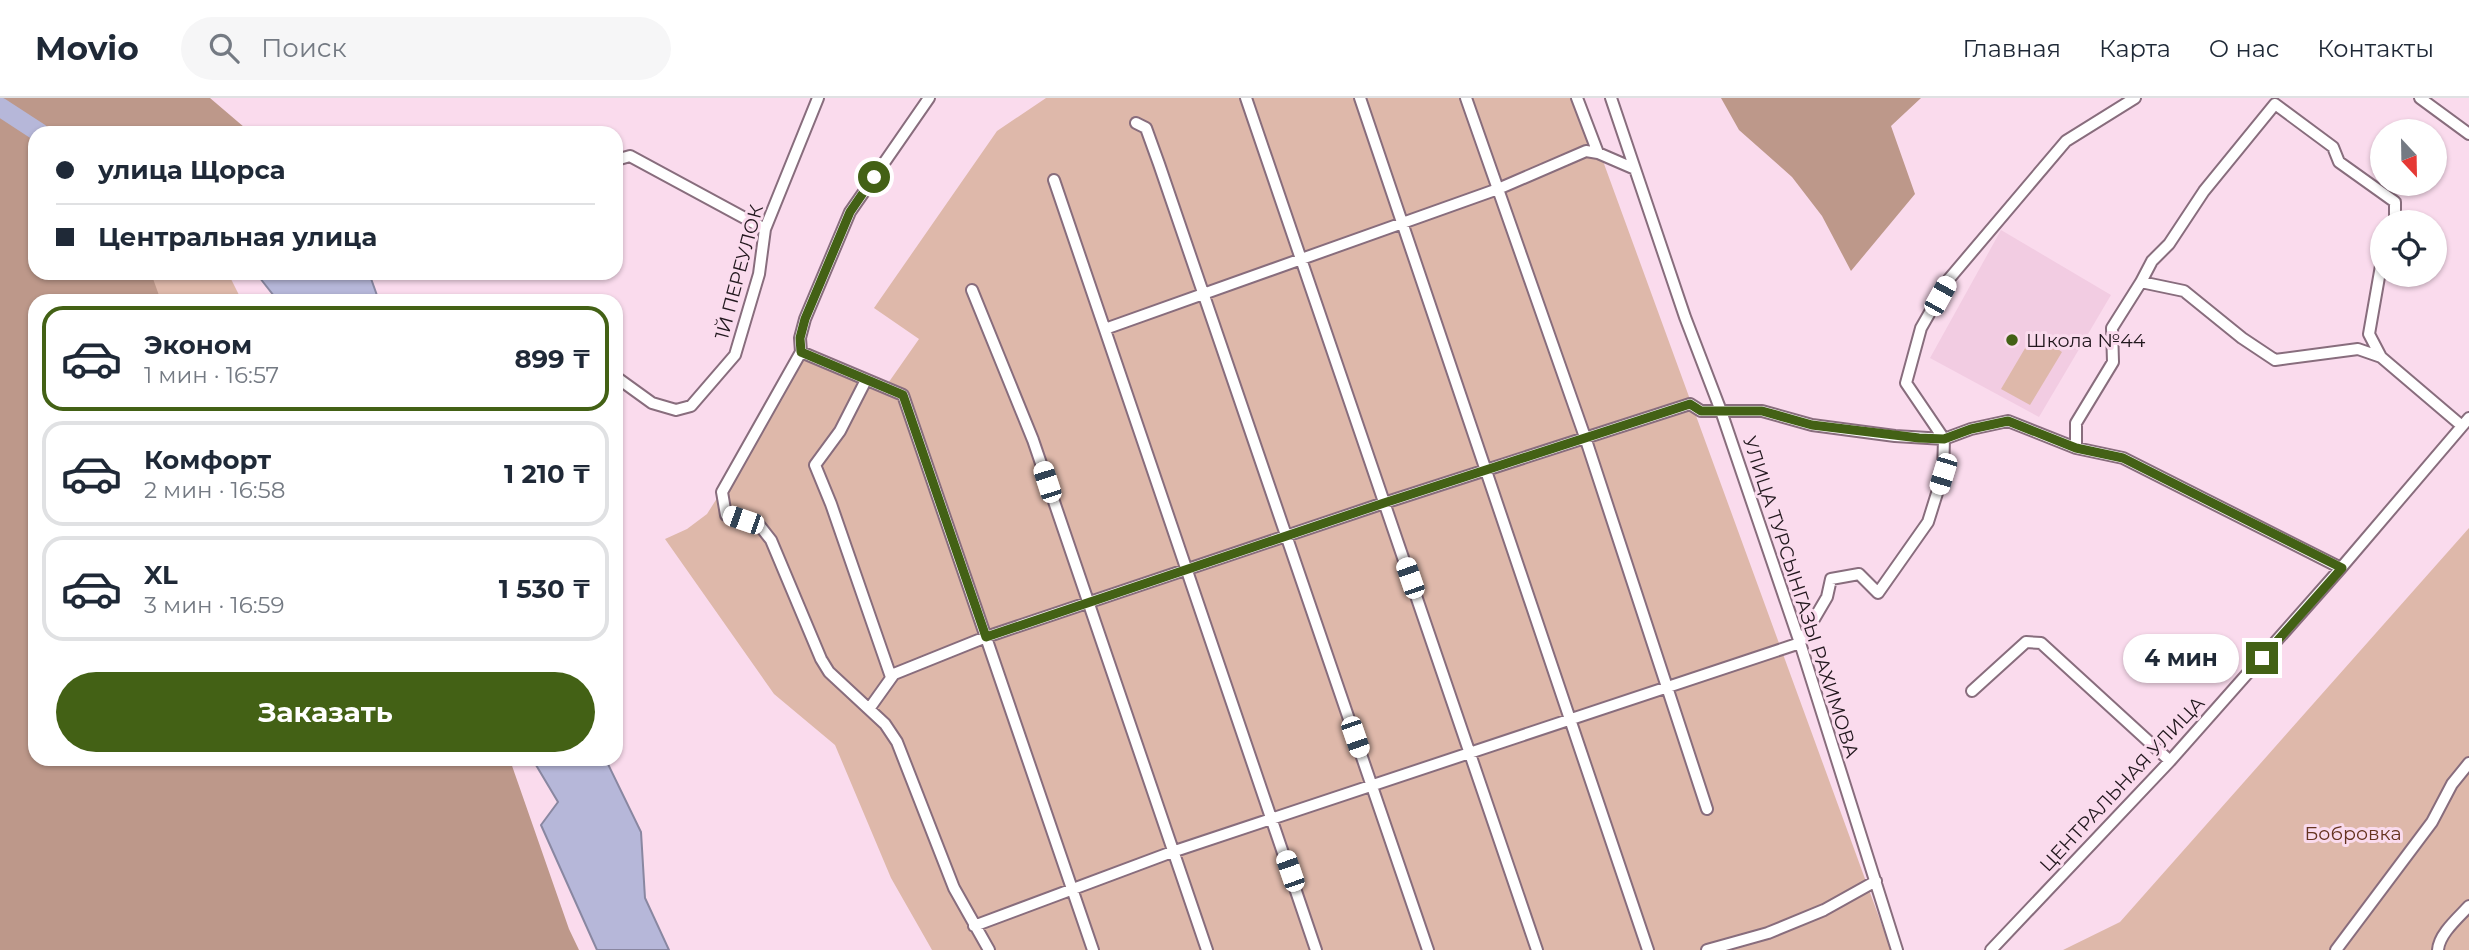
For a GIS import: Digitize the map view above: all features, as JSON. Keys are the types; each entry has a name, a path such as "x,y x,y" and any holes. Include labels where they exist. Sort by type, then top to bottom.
{"street":[{"name":"1Й ПЕРЕУЛОК","path":"623,382 652,403 676,410 691,406 735,355 759,274 765,229 818,98"},
{"path":"929,98 850,212 805,319 800,338 801,352 722,492 726,514 761,526 771,540 828,672 885,724 897,741 954,888 989,950"},
{"path":"1246,98 1537,950"},
{"path":"1360,98 1648,950"},
{"path":"1466,98 1585,437 1707,809"},
{"path":"1577,98 1598,153"},
{"name":"УЛИЦА ТУРСЫНГАЗЫ РАХИМОВА","path":"1611,98 1800,643 1897,950"},
{"path":"974,926 1172,852 1800,643 1826,597 1831,579 1859,574 1878,593 1928,522 1943,474 1944,439 1906,383 1921,328 1949,279 2066,141 2135,98"},
{"path":"2420,98 2469,134"},
{"path":"2076,448 2076,423 2113,362 2112,328 2152,261 2169,244 2204,191 2275,104 2333,148 2339,162 2395,202 2395,210"},
{"path":"1136,123 1146,128 1428,950"},
{"path":"1105,329 1497,189 1586,151 1598,153 1635,169"},
{"path":"623,158 630,156 765,229"},
{"path":"1054,180 1317,950"},
{"path":"2141,282 2184,291 2242,338 2275,360 2358,349 2381,357 2466,422"},
{"path":"2377,287 2369,334 2381,357"},
{"path":"972,290 1033,440 1207,950"},
{"path":"801,352 903,395 1093,950"},
{"path":"866,380 840,431 815,466 831,504 891,677"},
{"path":"869,709 891,677 986,637 1384,503 1690,404 1701,411 1762,411 1812,425 1895,436 1944,439 1971,429 2008,421 2076,448 2123,458 2342,568"},
{"name":"ЦЕНТРАЛЬНАЯ УЛИЦА","path":"1991,950 2170,761 2342,568 2466,422"},
{"path":"1972,691 2026,642 2041,643 2170,761"},
{"path":"2336,950 2432,822 2452,785 2469,764"},
{"path":"1707,950 1768,933 1824,910 1876,881"},
{"path":"2438,950 2438,944 2469,906"}],"shaded area":[{"path":"0,98 210,98 243,126 28,126 28,280 154,280 158,294 28,294 28,766 512,766 569,929 579,950 0,950"},
{"path":"1721,98 1921,98 1891,126 1915,194 1851,271 1822,216 1792,177 1739,130"},
{"name":"Школа №44","path":"2001,230 2111,295 2039,417 1930,358"}],"green space":[{"path":"1046,98 1580,98 1891,950 932,950 891,878 835,745 774,694 665,539 687,529 707,514 747,451 803,352 884,389 919,339 874,308 997,131"},
{"path":"150,280 232,280 238,294 152,294"},
{"path":"2034,333 2062,352 2030,405 2001,389"},
{"name":"Бобровка","path":"2469,528 2469,950 2063,950 2120,922"}],"water":[{"path":"262,280 372,280 376,294 272,294"},
{"path":"537,766 609,766 641,832 645,898 669,950 597,950 541,825 558,802"}],"waterway":[{"path":"0,107 29,126"}],"place":[{"name":"Школа №44","path":"2012,340"}],"route":[{"path":"874,177 850,212 805,319 800,338 801,352 903,395 986,637 1384,503 1690,404 1701,411 1762,411 1812,425 1919,438 1944,439 1971,429 2008,421 2076,448 2123,458 2342,568 2262,658"}]}
